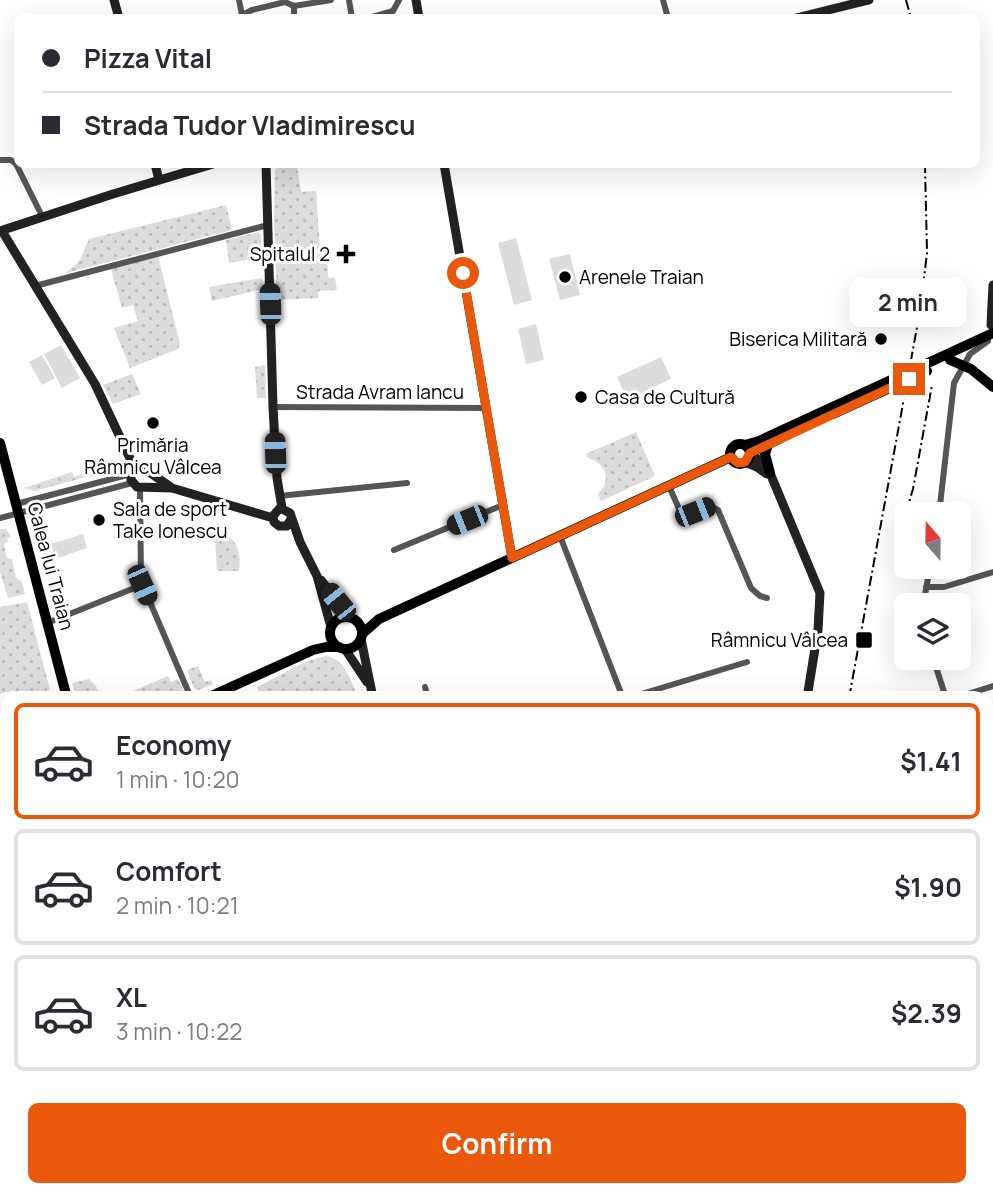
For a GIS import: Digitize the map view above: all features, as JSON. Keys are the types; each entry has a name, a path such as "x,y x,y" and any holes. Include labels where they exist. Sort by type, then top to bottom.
{"main road":[{"path":"731,457 738,463 747,453 992,326"},
{"path":"747,453 768,445 802,424 993,339"},
{"path":"950,360 971,369 993,387"},
{"name":"Calea lui Traian","path":"0,443 65,691"},
{"path":"731,457 733,446 738,444 747,453"},
{"path":"768,445 765,454 770,475"},
{"path":"222,691 313,650 326,646 355,646 379,619 731,457"},
{"path":"313,650 337,619 379,619"},
{"path":"354,619 362,636"},
{"path":"331,630 333,642 342,648"}],"street":[{"path":"244,14 285,2 294,6 331,0"},
{"path":"383,14 393,11 399,0"},
{"path":"812,14 869,0"},
{"path":"294,6 294,14"},
{"path":"18,168 42,216"},
{"path":"156,168 159,180"},
{"path":"188,691 142,585 139,570 137,480 104,401 1,231 200,168"},
{"path":"267,168 273,407 279,496 282,508 290,513 288,523 317,576 331,630"},
{"path":"445,168 512,558"},
{"path":"35,286 268,225"},
{"path":"940,502 954,383 970,354 993,339 993,286"},
{"name":"Strada Avram Iancu","path":"273,407 486,408"},
{"path":"747,453 757,467 770,475 820,593 818,630 808,691"},
{"path":"137,480 142,467 172,488"},
{"path":"0,518 18,508 137,480 150,480 148,470"},
{"path":"137,480 273,518"},
{"path":"279,496 407,483"},
{"path":"669,486 684,515 711,506 718,510 751,588 767,598"},
{"path":"394,551 503,505"},
{"path":"282,508 275,511 273,518 277,526 288,523"},
{"path":"561,536 622,691"},
{"path":"926,587 950,586 993,572"},
{"path":"317,576 354,619"},
{"path":"925,593 928,579"},
{"path":"47,623 142,585"},
{"path":"362,636 371,691"},
{"path":"342,648 369,686"},
{"path":"649,691 747,662"},
{"path":"937,670 944,691"},
{"path":"425,687 426,691"}],"shaded area":[{"path":"297,168 301,192 316,191 320,249 327,249 328,278 335,278 337,290 318,291 318,298 277,300 275,169"},
{"path":"226,205 232,230 66,273 80,260 89,239"},
{"path":"258,232 261,235 261,257 229,263 226,240"},
{"path":"516,238 532,300 514,305 498,243"},
{"name":"Arenele Traian","path":"570,254 580,295 560,300 549,259"},
{"path":"158,256 180,344 178,349 130,368 114,328 138,321 133,305 122,308 111,269"},
{"path":"262,278 263,289 212,301 209,287"},
{"path":"536,324 544,360 526,364 518,329"},
{"path":"61,345 80,378 62,388 44,354"},
{"path":"42,355 55,378 42,385 29,362"},
{"path":"661,357 671,379 627,399 617,377"},
{"path":"265,365 266,398 257,398 255,367"},
{"path":"132,374 141,394 113,404 103,385"},
{"path":"636,432 655,476 601,501 598,494 605,483 605,473 599,464 586,454"},
{"path":"124,460 124,465 119,468 35,491 24,488 72,472 74,477"},
{"path":"0,529 6,529 11,537 7,538 8,541 4,544 7,558 12,559 16,578 22,582 25,594 8,598 0,572"},
{"path":"83,534 87,548 55,559 51,544"},
{"path":"228,537 235,543 238,551 239,571 217,571 215,539"},
{"path":"27,602 50,690 0,691 0,607"},
{"path":"326,656 333,658 343,666 355,691 258,691 257,687 307,661"},
{"path":"198,666 205,682 211,680 213,684 198,690 194,688 187,670"},
{"path":"168,676 171,682 178,679 184,691 133,691"},
{"path":"89,679 98,691 75,691 72,683"}],"railway":[{"path":"906,0 910,14"},
{"path":"850,691 920,311 927,253 925,168"},
{"path":"909,502 932,385"}],"place":[{"name":"Spitalul 2","path":"346,254"},
{"name":"Arenele Traian","path":"565,277"},
{"name":"Biserica Militară","path":"881,339"},
{"name":"Casa de Cultură","path":"581,397"},
{"name":"Primăria Râmnicu Vâlcea","path":"153,423"},
{"name":"Sala de sport Take Ionescu","path":"99,520"},
{"name":"Râmnicu Vâlcea","path":"864,640"}],"route":[{"path":"463,273 512,558 731,457 735,462 745,462 750,453 909,379"}]}
